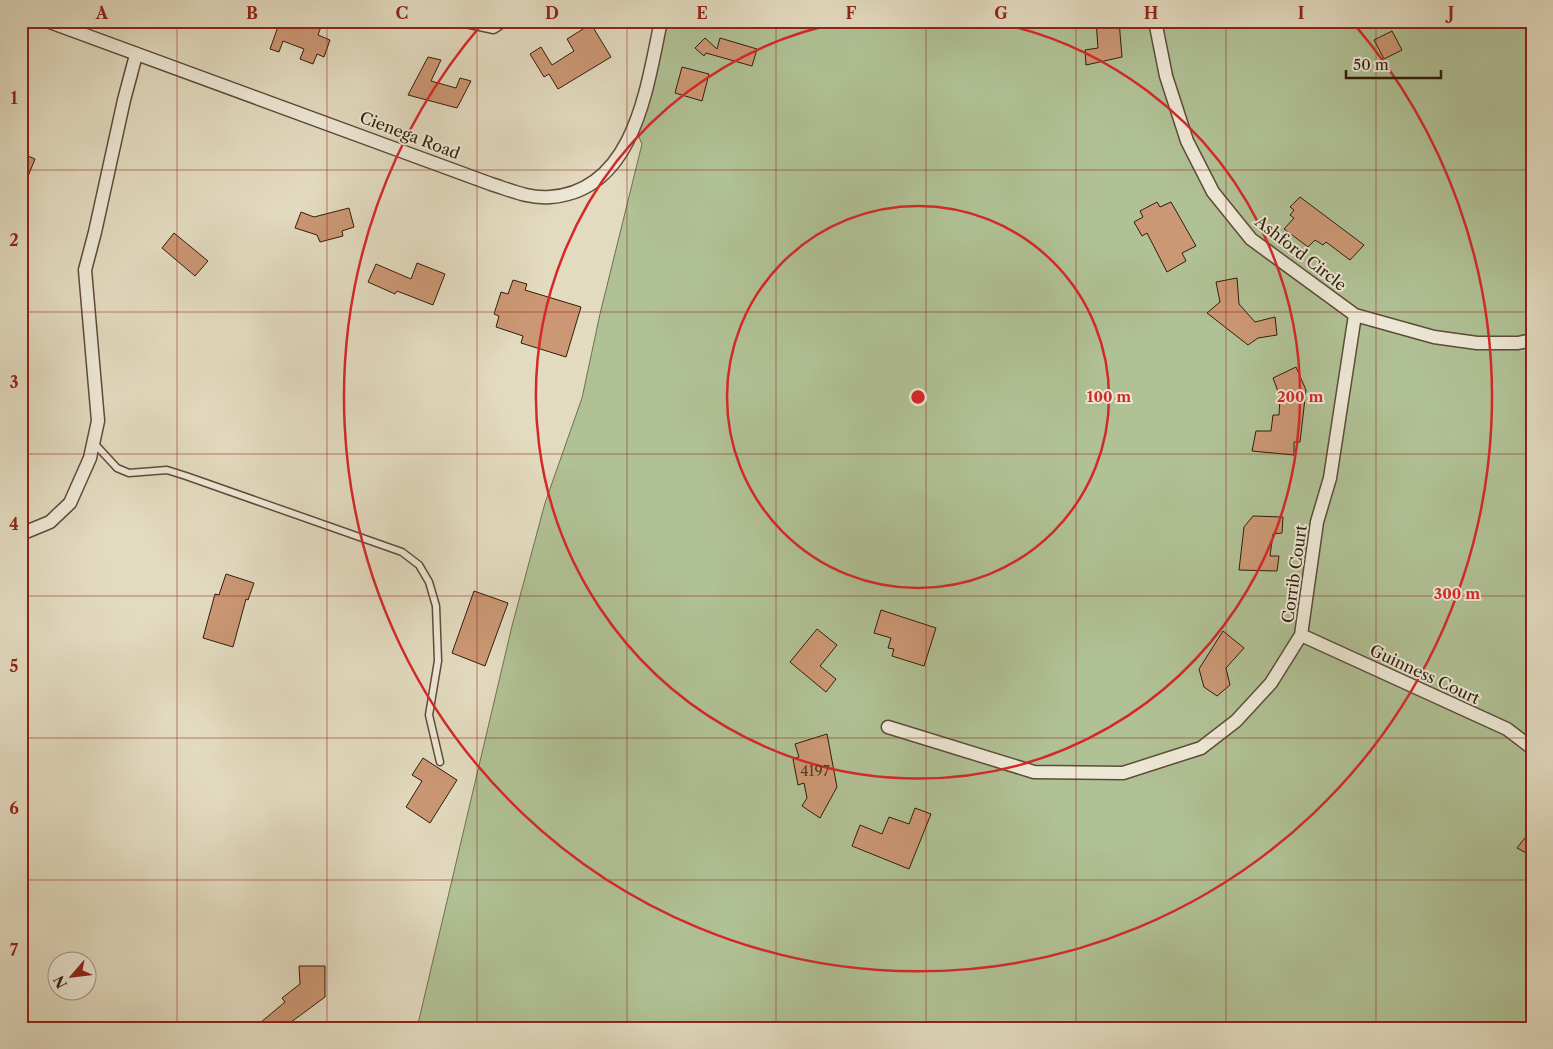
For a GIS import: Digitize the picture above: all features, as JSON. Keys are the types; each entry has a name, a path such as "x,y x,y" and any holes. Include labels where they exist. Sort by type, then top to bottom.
{"street":[{"name":"Cienega Road","path":"47,21 136,55 332,124 491,184 529,196 549,197 581,189 598,179 619,157 633,130 661,21"},
{"path":"465,21 493,28 502,21"},
{"name":"Ashford Circle","path":"1155,21 1170,94 1187,142 1213,192 1251,239 1355,315 1434,337 1477,343 1518,343 1532,340"},
{"path":"21,534 50,522 70,503 90,458 98,421 85,270 136,55"},
{"name":"Corrib Court","path":"888,727 1034,772 1123,773 1201,748 1236,721 1270,683 1301,635 1317,522 1330,478 1355,315"},
{"name":"Guinness Court","path":"1301,635 1507,729 1532,748"}],"lane":[{"path":"93,442 117,468 128,473 167,470 186,476 402,552 419,565 429,582 436,606 438,661 429,715 440,762"}],"green space":[{"path":"659,21 1532,21 1532,1028 417,1028 512,626 545,503 582,398 600,314 642,144 631,119"}],"building":[{"path":"280,21 323,21 318,35 330,40 324,57 317,54 313,64 300,59 304,49 283,41 279,52 270,49"},
{"path":"1096,21 1119,21 1122,57 1086,65 1085,50 1098,48"},
{"path":"591,24 611,57 558,89 549,74 544,77 530,54 541,47 552,65 574,51 567,39"},
{"path":"1392,31 1402,50 1384,59 1374,40"},
{"path":"705,38 717,49 720,38 757,49 752,66 706,53 704,56 695,48"},
{"path":"428,57 441,60 431,81 456,88 460,78 471,81 457,108 408,95"},
{"path":"682,67 709,74 702,101 675,93"},
{"path":"21,153 35,159 22,191 21,191"},
{"path":"1300,197 1364,245 1350,260 1326,242 1323,245 1315,240 1308,247 1284,229 1294,218 1290,215 1294,210 1290,207"},
{"path":"1157,202 1160,207 1171,202 1196,246 1182,253 1186,261 1167,272 1147,233 1142,236 1134,222 1143,217 1140,211"},
{"path":"349,208 354,227 342,231 343,236 320,242 317,235 295,228 301,212 314,217"},
{"path":"174,233 208,261 195,276 162,248"},
{"path":"417,263 445,274 433,305 397,291 395,294 368,282 376,264 411,279"},
{"path":"1237,278 1239,304 1255,322 1275,317 1277,335 1258,338 1248,345 1207,313 1220,302 1216,282"},
{"path":"513,280 527,284 525,290 581,307 566,357 521,343 523,336 496,327 499,316 494,314 501,292 508,294"},
{"path":"1296,367 1306,390 1300,442 1294,442 1294,455 1252,451 1256,431 1271,431 1273,415 1279,415 1280,397 1273,378"},
{"path":"1253,516 1283,517 1282,533 1273,534 1270,556 1279,556 1277,571 1239,570 1244,527"},
{"path":"226,574 254,583 248,600 246,599 233,647 203,638 215,594 219,595"},
{"path":"474,591 508,603 485,666 452,653"},
{"path":"881,610 936,628 924,666 892,656 894,649 888,648 891,638 874,633"},
{"path":"817,629 837,645 820,666 836,679 826,692 790,662"},
{"path":"1223,631 1244,648 1226,668 1230,685 1217,696 1204,687 1199,669"},
{"path":"827,734 837,787 820,818 802,806 807,798 804,783 798,785 793,759 799,757 795,744"},
{"path":"423,758 457,780 430,823 406,807 422,781 412,775"},
{"path":"915,808 931,814 909,869 852,846 860,825 882,834 889,817 909,824"},
{"path":"1532,829 1532,856 1517,848"},
{"path":"299,966 325,966 325,997 283,1028 254,1028 285,1002 282,998 300,984"}]}
